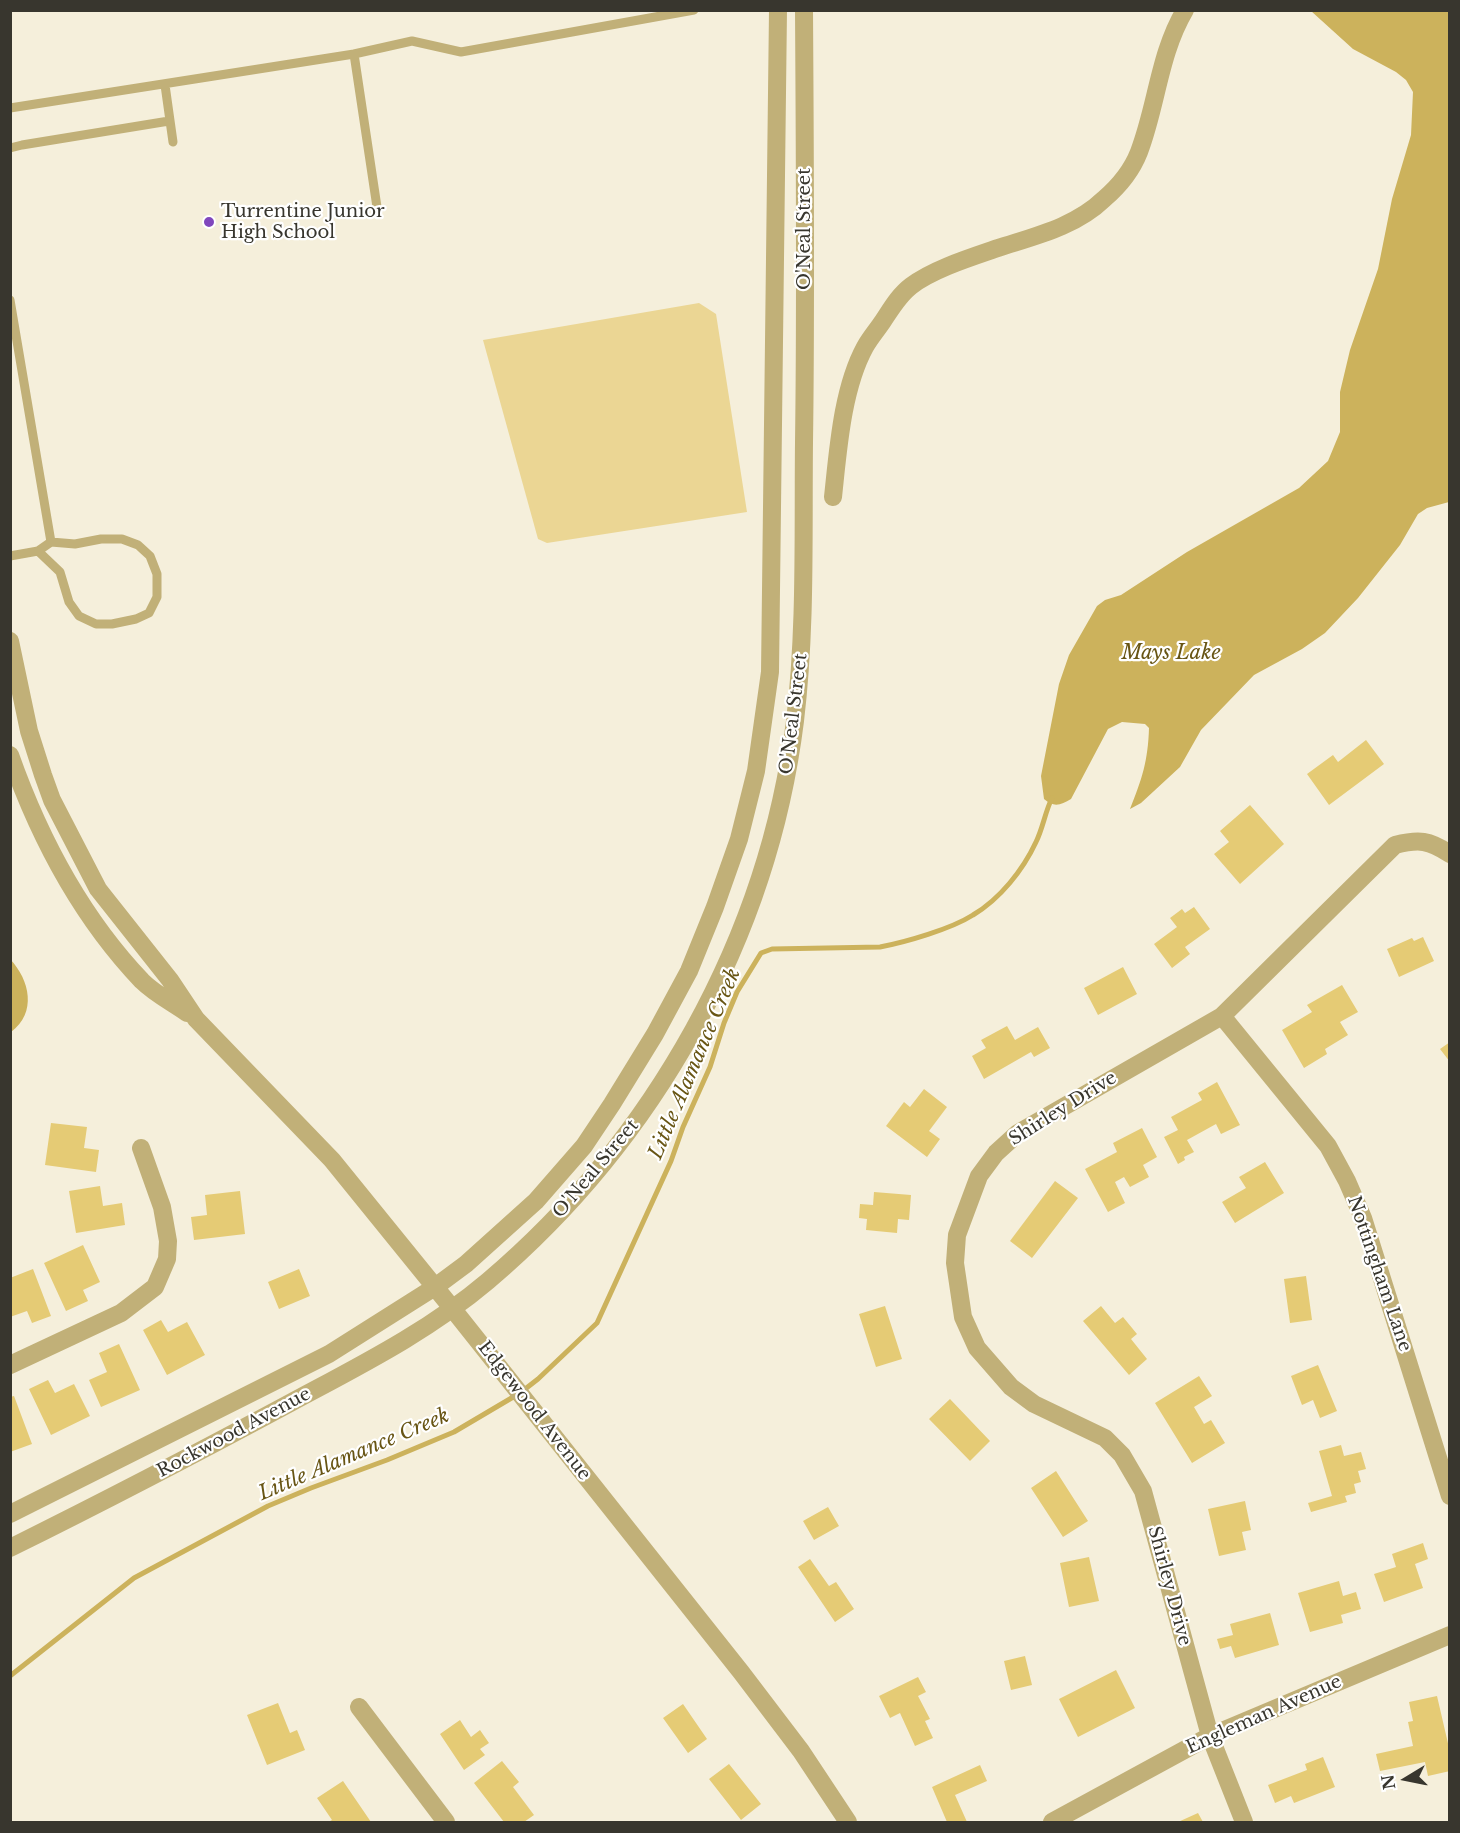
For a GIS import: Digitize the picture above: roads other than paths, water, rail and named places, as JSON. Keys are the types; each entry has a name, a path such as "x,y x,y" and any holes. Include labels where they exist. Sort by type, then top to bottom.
{"street":[{"name":"O'Neal Street","path":"435,1287 510,1226 536,1201 584,1146 655,1035 689,971 739,839 756,771 770,672 778,10"},
{"name":"O'Neal Street","path":"452,1308 486,1282 547,1226 595,1175 654,1096 676,1061 733,950 754,895 772,836 787,778 802,658 806,283 804,10"},
{"path":"833,497 842,422 854,378 864,349 893,305 912,285 954,263 1057,228 1079,218 1104,200 1126,175 1139,153 1164,60 1178,22 1185,10"},
{"name":"Edgewood Avenue","path":"10,641 29,731 43,775 52,800 98,889 170,980 196,1019 332,1160 452,1308 741,1672 801,1751 848,1822"},
{"name":"Edgewood Avenue","path":"10,755 27,802 73,891 104,935 144,983 196,1019"},
{"path":"18,778 43,775"},
{"name":"Shirley Drive","path":"1244,1822 1209,1736 1143,1491 1122,1455 1105,1438 1034,1404 1011,1387 977,1348 963,1317 955,1263 957,1235 979,1176 996,1154 1018,1133 1222,1016 1395,845 1427,841 1449,855"},
{"name":"Nottingham Lane","path":"1222,1016 1328,1146 1347,1181 1363,1218 1449,1496"},
{"path":"10,1365 121,1313 155,1287 167,1259 168,1241 162,1207 141,1148"},
{"name":"Rockwood Avenue","path":"10,1514 329,1354 435,1287"},
{"name":"Rockwood Avenue","path":"10,1548 160,1473 372,1359 452,1308"},
{"name":"Engleman Avenue","path":"1052,1822 1209,1736 1449,1635"},
{"path":"359,1707 446,1822"}],"lane":[{"path":"10,108 354,54 412,41 461,52 694,10"},
{"path":"354,54 377,207"},
{"path":"165,85 173,142"},
{"path":"10,148 170,121"},
{"path":"10,300 51,542"},
{"path":"10,556 38,551 51,542 75,544 101,539 122,539 138,545 150,556 157,574 157,597 149,613 136,619 112,624 96,624 79,616 69,602 60,572 38,551"}],"water":[{"name":"Mays Lake","path":"1311,11 1449,11 1449,502 1427,508 1418,514 1400,545 1358,598 1325,633 1302,649 1254,675 1201,730 1180,767 1141,803 1130,809 1144,770 1149,728 1145,724 1122,722 1108,729 1071,799 1054,805 1044,799 1041,776 1059,684 1069,655 1097,606 1105,600 1121,595 1187,552 1299,488 1328,461 1340,432 1340,392 1350,350 1378,269 1392,199 1411,135 1413,92 1406,80 1396,72 1353,49"},
{"path":"10,959 22,977 28,996 25,1016 11,1032"}],"waterway":[{"name":"Little Alamance Creek","path":"10,1676 134,1578 268,1506 454,1432 520,1393 538,1379 597,1323 671,1161 683,1127 710,1067 737,992 761,953 772,949 880,947 928,934 964,920 992,901 1017,873 1036,842 1052,798"}],"place":[{"name":"Turrentine Junior High School","path":"209,222"}]}
